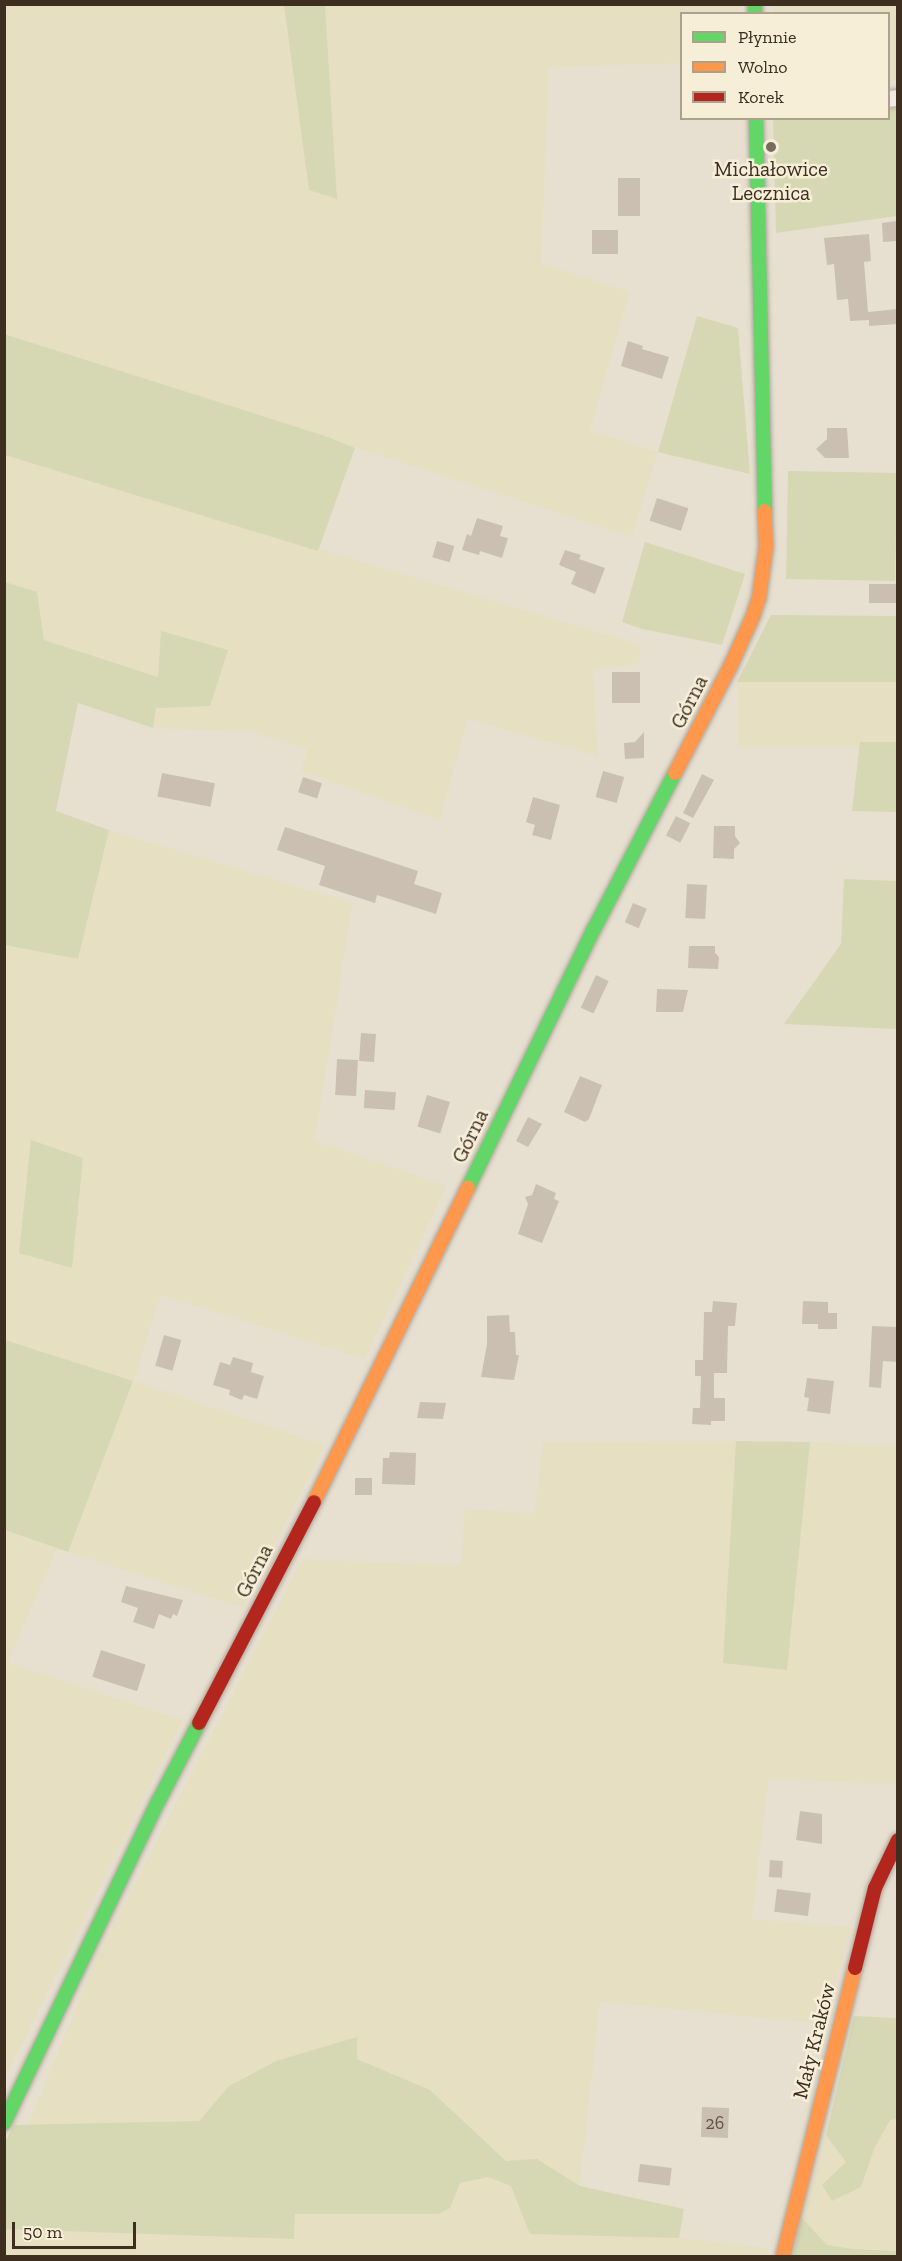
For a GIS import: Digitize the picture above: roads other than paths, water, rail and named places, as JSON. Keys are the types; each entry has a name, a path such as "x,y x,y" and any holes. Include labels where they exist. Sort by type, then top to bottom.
{"street":[{"name":"Górna","path":"4,2123 159,1800 343,1446 594,929 731,665 753,616 759,598 766,547 756,120"},
{"name":"Mały Kraków","path":"783,2256 875,1888 897,1840"}],"place":[{"name":"Michałowice Lecznica","path":"771,147"}]}
